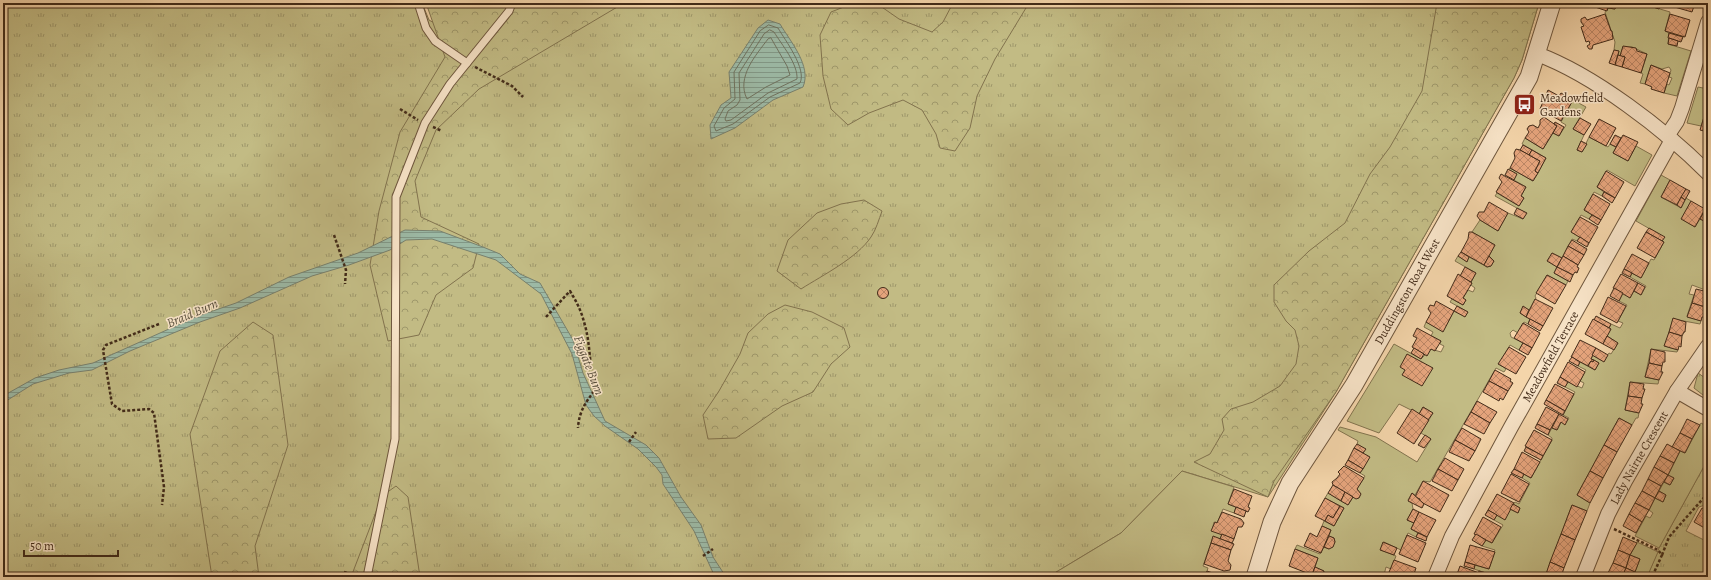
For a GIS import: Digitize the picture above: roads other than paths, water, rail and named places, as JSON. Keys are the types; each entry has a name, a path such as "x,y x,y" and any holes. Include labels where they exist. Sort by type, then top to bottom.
{"street":[{"name":"Duddingston Road West","path":"1255,577 1272,522 1290,483 1354,385 1529,77 1552,3"},
{"name":"Meadowfield Terrace","path":"1435,577 1452,536 1669,138 1682,108 1708,22"},
{"path":"1537,54 1602,88 1669,138 1708,173"},
{"name":"Lady Nairne Crescent","path":"1583,577 1617,495 1677,391 1708,346"},
{"path":"1677,391 1708,409"}],"lane":[{"path":"418,3 426,28 434,41 467,63"},
{"path":"367,577 395,439 396,197 425,123 450,84 509,11 512,3"}],"water":[{"path":"768,20 780,24 799,54 805,71 803,87 773,100 735,128 711,139 710,125 721,105 731,98 729,72 758,28"},
{"path":"405,230 440,231 483,247 500,254 520,274 540,283 573,340 583,373 605,421 646,445 659,458 681,497 701,525 713,557 726,577 715,577 694,531 663,484 662,475 656,467 638,449 605,426 594,416 586,405 572,354 541,294 496,260 432,239 406,240 390,250 349,265 312,276 240,308 200,322 130,351 92,370 69,373 33,384 3,403 3,396 35,378 59,370 93,363 198,316 236,303 289,277 358,253"}],"place":[{"name":"Meadowfield Gardens","path":"1525,105"}],"water label":[{"name":"Braid Burn","path":"192,313"},
{"name":"Figgate Burn","path":"589,365"}]}
